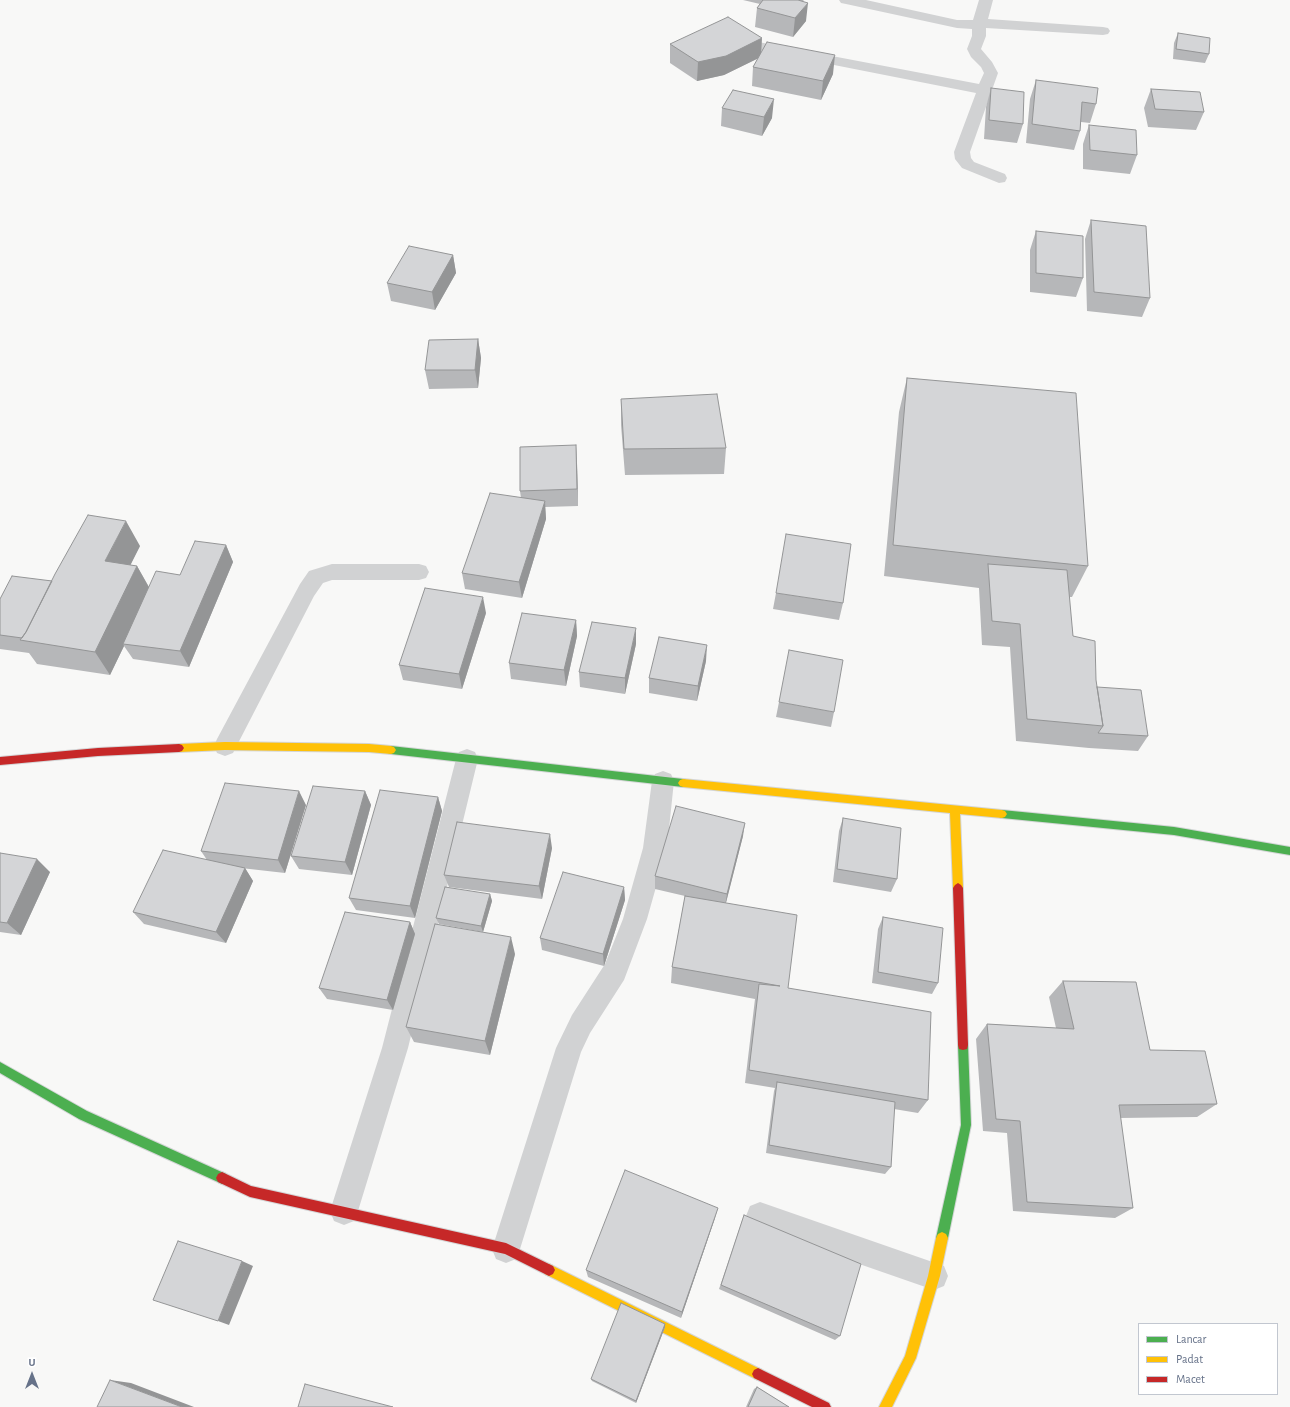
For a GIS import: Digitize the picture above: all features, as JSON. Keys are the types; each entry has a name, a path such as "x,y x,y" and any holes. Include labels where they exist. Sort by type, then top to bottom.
{"street":[{"path":"846,0 957,24 1103,31"},
{"path":"986,0 980,24 979,36 974,49 976,54 987,65 992,73 984,90 962,152 963,159 968,165 999,178"},
{"path":"753,45 984,90"},
{"path":"225,746 307,590 316,577 332,572 419,572"},
{"path":"0,761 98,752 225,746 369,748 663,781 1174,831 1290,851"},
{"path":"344,1211 395,1048 467,759"},
{"path":"506,1249 569,1048 581,1024 615,970 635,919 655,848 663,781"},
{"path":"885,1407 910,1358 934,1276 966,1125 955,809"},
{"path":"0,1067 83,1116 250,1190 506,1249 825,1407"},
{"path":"760,1216 934,1276"}],"building":[{"path":"763,0 798,0 808,3 795,18 757,8"},
{"path":"728,17 762,38 726,56 698,62 670,44"},
{"path":"1178,33 1210,38 1209,54 1176,49"},
{"path":"767,42 835,55 823,81 753,67"},
{"path":"1036,80 1098,88 1096,104 1082,102 1080,131 1032,124"},
{"path":"991,88 1024,92 1023,124 989,120"},
{"path":"1151,89 1200,92 1204,112 1155,109"},
{"path":"733,90 774,99 764,117 722,108"},
{"path":"1089,125 1136,130 1137,155 1090,150"},
{"path":"1091,220 1146,226 1150,298 1094,292"},
{"path":"1036,231 1083,236 1083,278 1036,273"},
{"path":"409,246 453,255 432,292 387,283"},
{"path":"478,339 475,370 425,370 429,340"},
{"path":"907,378 1076,393 1088,566 893,545"},
{"path":"717,394 726,448 624,449 621,399"},
{"path":"576,445 577,489 520,491 520,447"},
{"path":"490,493 545,501 519,582 462,573"},
{"path":"88,515 126,521 105,561 137,566 95,652 20,640 26,632 55,574"},
{"path":"786,534 851,544 843,603 776,593"},
{"path":"195,541 226,545 180,651 123,644 156,571 180,575"},
{"path":"988,564 1067,570 1073,636 1095,641 1096,680 1103,726 1027,719 1020,624 992,621"},
{"path":"12,576 52,581 22,638 0,635 0,599"},
{"path":"425,588 483,597 459,674 399,665"},
{"path":"522,613 576,620 564,670 509,663"},
{"path":"592,622 636,628 625,678 579,672"},
{"path":"659,637 707,645 698,686 649,678"},
{"path":"789,650 843,660 834,712 779,702"},
{"path":"1097,687 1141,690 1148,736 1098,733 1103,726"},
{"path":"225,783 299,791 278,860 201,851"},
{"path":"313,786 365,791 345,862 291,856"},
{"path":"380,790 438,797 410,906 349,898"},
{"path":"676,806 745,823 727,894 655,876"},
{"path":"843,818 901,828 897,879 837,869"},
{"path":"457,822 550,834 539,886 444,875"},
{"path":"163,850 245,868 216,932 133,912"},
{"path":"0,853 37,859 7,923 0,922"},
{"path":"563,872 624,887 603,954 540,938"},
{"path":"445,887 490,894 481,926 436,918"},
{"path":"685,896 797,915 788,988 931,1012 928,1100 749,1070 759,984 780,986 672,967"},
{"path":"345,912 410,922 387,1000 319,988"},
{"path":"883,917 943,928 938,983 878,972"},
{"path":"435,924 511,937 485,1041 406,1027"},
{"path":"1063,981 1136,982 1150,1050 1205,1051 1217,1104 1119,1105 1133,1208 1027,1202 1020,1121 996,1119 987,1024 1074,1029"},
{"path":"777,1082 895,1102 891,1167 769,1145"},
{"path":"625,1170 718,1208 682,1312 586,1270"},
{"path":"744,1215 861,1264 840,1336 721,1285"},
{"path":"178,1241 242,1261 218,1321 153,1300"},
{"path":"621,1303 665,1324 636,1401 591,1379"},
{"path":"110,1380 182,1407 97,1407"},
{"path":"305,1384 393,1407 298,1407"},
{"path":"757,1387 789,1407 748,1407"}],"traffic: fast":[{"path":"391,750 683,783"},
{"path":"1002,814 1174,831 1290,851"},
{"path":"942,1238 966,1125 963,1045"},
{"path":"0,1067 83,1115 222,1178"}],"traffic: slow":[{"path":"179,748 225,746 369,748 391,750"},
{"path":"683,783 1002,814"},
{"path":"955,809 958,888"},
{"path":"885,1407 910,1358 934,1276 942,1238"},
{"path":"549,1270 758,1374"}],"traffic: jam":[{"path":"0,761 98,752 179,748"},
{"path":"958,888 963,1045"},
{"path":"222,1178 250,1191 506,1249 549,1270"},
{"path":"758,1374 825,1407"}]}
